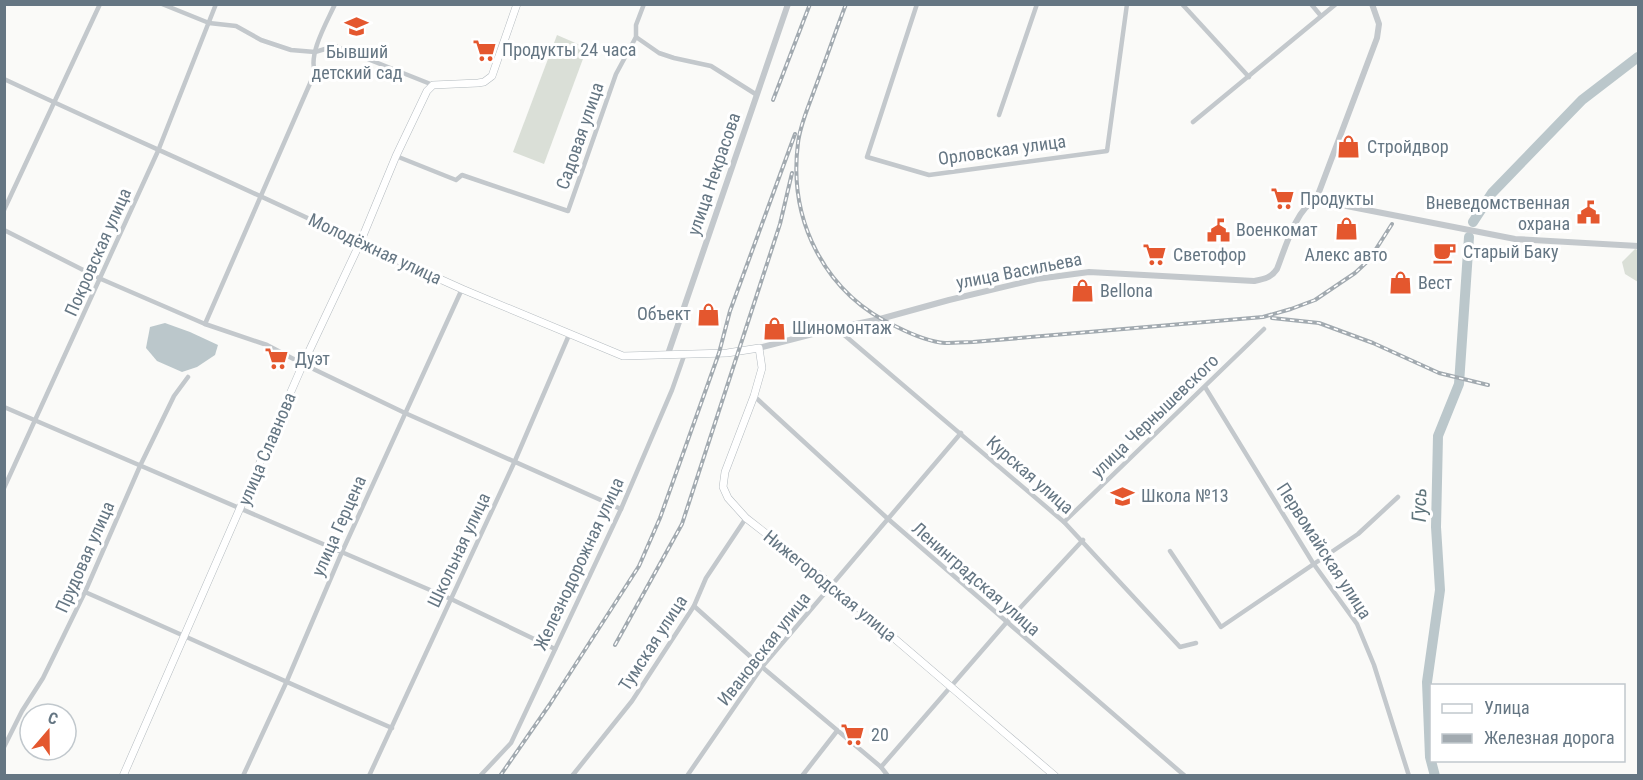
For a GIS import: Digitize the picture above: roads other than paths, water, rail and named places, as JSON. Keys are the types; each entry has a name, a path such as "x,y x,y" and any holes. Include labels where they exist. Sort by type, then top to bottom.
{"main road":[{"path":"433,85 478,83 492,76 517,4"},
{"name":"улица Славнова","path":"123,776 303,364 360,243 396,156 427,91 433,85"},
{"name":"Молодёжная улица","path":"360,243 462,290 623,356 727,353 759,348"},
{"name":"Нижегородская улица","path":"759,348 762,368 754,396 724,472 723,487 728,498 746,518 832,585 1054,775"}],"street":[{"path":"4,210 100,4"},
{"path":"162,4 209,24 236,26 261,40 291,50 315,52 335,46 433,85"},
{"name":"Покровская улица","path":"4,488 158,151 216,4"},
{"path":"205,324 315,72 312,65 315,52 335,4"},
{"name":"Садовая улица","path":"396,156 456,180 462,175 568,211 616,74 636,37 636,25 644,4"},
{"name":"улица Некрасова","path":"668,354 788,4"},
{"name":"Орловская улица","path":"917,4 867,157 929,176 1107,151 1127,4"},
{"path":"999,115 1037,4"},
{"path":"1182,4 1249,77"},
{"path":"1311,4 1321,16"},
{"path":"1193,122 1336,4"},
{"path":"1372,4 1379,24 1377,38 1316,200 1515,239 1638,246"},
{"path":"636,37 659,53 711,66 757,95"},
{"name":"Молодёжная улица","path":"4,79 158,151 261,195 360,243"},
{"name":"улица Васильева","path":"759,348 1067,273 1089,272 1254,281 1266,279 1277,269 1300,214 1310,202 1316,200"},
{"path":"4,230 101,279 205,324 267,345 405,413 621,509"},
{"name":"улица Герцена","path":"243,776 462,290"},
{"name":"Курская улица","path":"836,328 1064,522 1180,647 1196,643"},
{"name":"улица Чернышевского","path":"1064,522 1264,329"},
{"name":"Школьная улица","path":"369,776 514,463 569,334"},
{"name":"Железнодорожная улица","path":"480,776 511,743 621,509 672,390 685,353"},
{"name":"Прудовая улица","path":"4,747 22,711 43,678 85,592 140,466 174,396 188,377"},
{"name":"Первомайская улица","path":"1205,387 1313,563 1357,624 1374,665 1409,776"},
{"name":"Ленинградская улица","path":"754,396 1006,623 1185,776"},
{"path":"4,407 342,552 555,649"},
{"name":"Ивановская улица","path":"687,776 762,667 961,433"},
{"path":"1170,551 1221,627 1358,534 1398,497"},
{"name":"Тумская улица","path":"572,776 632,701 694,606 706,578 746,518"},
{"path":"881,767 1006,623 1083,540"},
{"path":"85,592 392,728"},
{"path":"694,606 762,667 881,767 888,776"},
{"path":"802,776 837,731"}],"waterway":[{"name":"Гусь","path":"1473,222 1492,193 1582,100 1638,57"},
{"name":"Гусь","path":"1430,757 1427,682 1440,590 1436,527 1438,436 1459,384 1469,237"},
{"name":"Гусь","path":"1431,762 1435,776"}],"railway":[{"path":"773,100 810,4"},
{"path":"846,4 801,130 796,172 799,200 806,227 831,275 872,313 914,335 945,343 973,342 1263,317 1315,300 1355,273 1369,260 1392,224"},
{"path":"500,776 550,704 639,566 660,518 719,353 730,311 795,134"},
{"path":"615,645 682,524 780,224 792,173"},
{"path":"1272,318 1319,323 1373,343 1439,373 1488,385"}],"place":[{"name":"Бывший детский сад","path":"357,26"},
{"name":"Продукты 24 часа","path":"484,50"},
{"name":"Стройдвор","path":"1349,147"},
{"name":"Продукты","path":"1282,199"},
{"name":"Вневедомственная охрана","path":"1588,213"},
{"name":"Алекс авто","path":"1346,229"},
{"name":"Военкомат","path":"1218,230"},
{"name":"Старый Баку","path":"1445,252"},
{"name":"Светофор","path":"1155,255"},
{"name":"Вест","path":"1400,283"},
{"name":"Bellona","path":"1082,291"},
{"name":"Объект","path":"709,314"},
{"name":"Шиномонтаж","path":"774,328"},
{"name":"Дуэт","path":"277,359"},
{"name":"Школа №13","path":"1123,496"},
{"name":"20","path":"853,735"}]}
